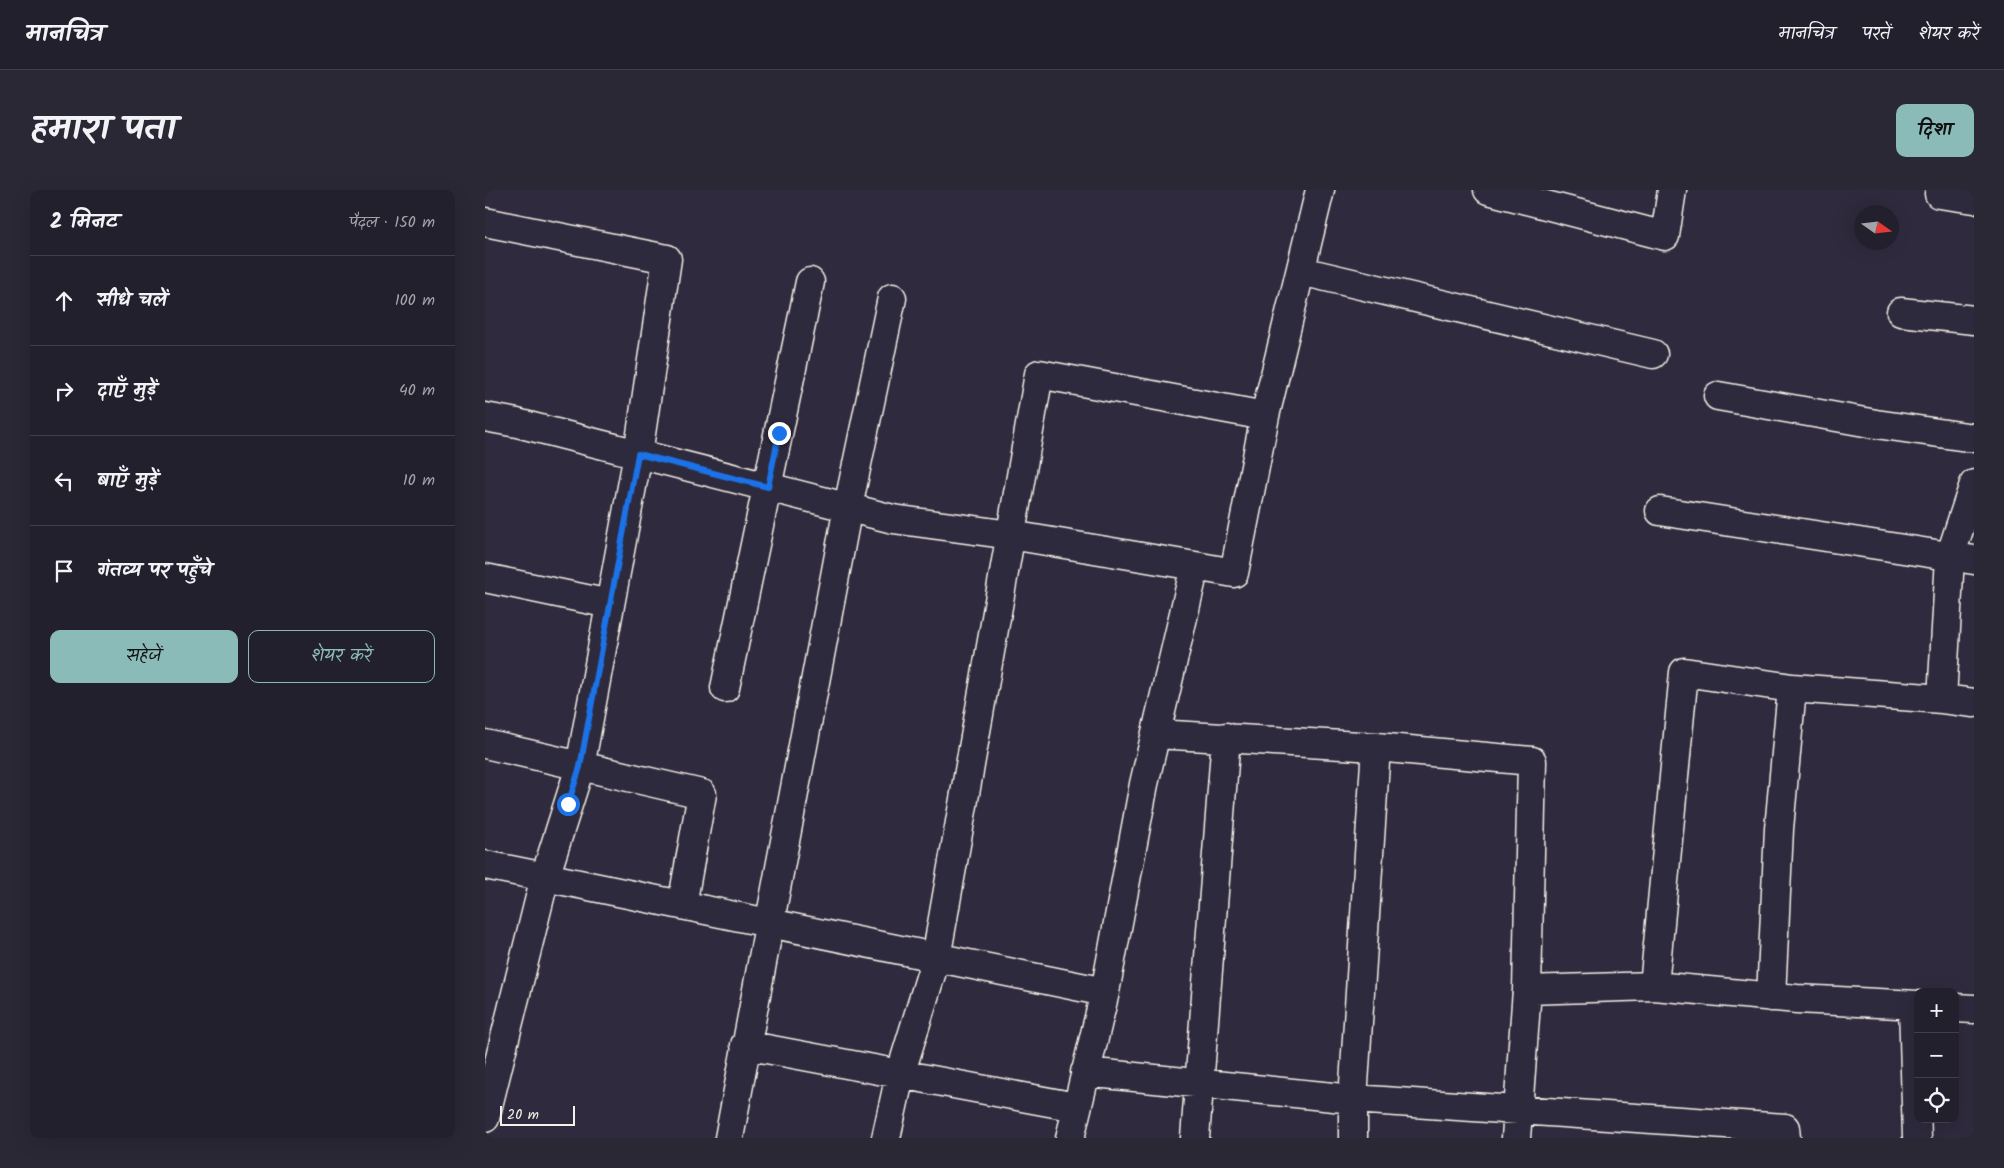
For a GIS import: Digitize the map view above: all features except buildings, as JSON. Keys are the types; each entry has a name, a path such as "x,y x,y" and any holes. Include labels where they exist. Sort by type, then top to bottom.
{"street":[{"path":"485,417 893,519 1011,535 1234,573 1265,416 1320,190"},
{"path":"1488,190 1665,236 1672,190"},
{"path":"1939,194 1974,199"},
{"path":"485,222 667,259 638,454 580,767 545,877 487,1106"},
{"path":"1301,271 1653,354"},
{"path":"725,688 810,282"},
{"path":"729,1138 745,1045 770,925 848,507 892,298"},
{"path":"1901,312 1974,320"},
{"path":"886,1138 900,1075 936,958 1039,374 1265,416"},
{"path":"1718,396 1876,424 1974,438"},
{"path":"1942,699 1974,484"},
{"path":"1660,510 1962,559"},
{"path":"1069,1138 1105,992 1156,734 1195,566"},
{"path":"485,578 610,604"},
{"path":"1655,986 1684,672 1792,688 1974,703"},
{"path":"1771,997 1779,829 1792,688"},
{"path":"1156,734 1226,737 1531,761 1527,990 1517,1138"},
{"path":"1195,1138 1226,737"},
{"path":"485,744 702,794 682,904"},
{"path":"1353,1138 1353,1099 1376,748"},
{"path":"485,865 682,904 770,925 1105,992"},
{"path":"1527,990 1655,986 1771,997 1914,1005"},
{"path":"1959,1008 1974,1009"},
{"path":"1916,1033 1917,1138"},
{"path":"745,1045 1077,1107"},
{"path":"1085,1072 1199,1085 1353,1099 1518,1110 1673,1130 1785,1128 1785,1138"}],"route":[{"path":"568,804 580,767 638,454 768,487 779,433"}]}
